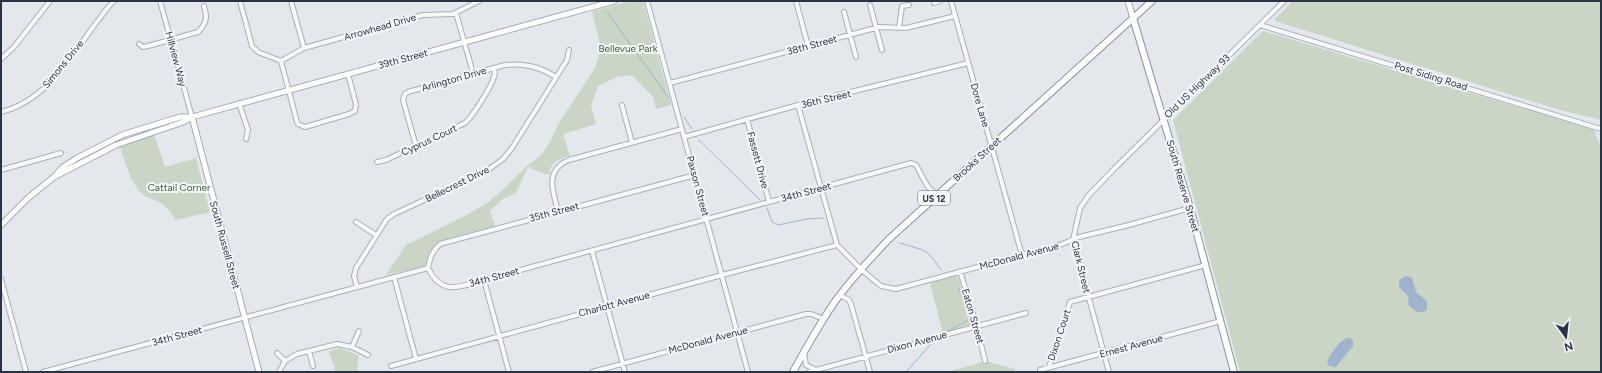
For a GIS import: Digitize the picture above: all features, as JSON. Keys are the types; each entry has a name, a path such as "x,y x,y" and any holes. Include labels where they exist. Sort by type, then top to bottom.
{"highway":[{"name":"Brooks Street","path":"793,372 840,294 889,239 1152,1"},
{"name":"South Reserve Street","path":"1134,18 1190,208 1234,372"}],"main road":[{"name":"39th Street","path":"192,117 614,1"},
{"name":"South Reserve Street","path":"1128,1 1134,18"},
{"path":"1,224 67,164 122,135 180,116 192,117"},
{"path":"54,177 127,140 183,122 192,117"},
{"name":"South Russell Street","path":"192,117 259,372"},
{"path":"80,163 83,158 117,140 122,135"}],"street":[{"path":"1,59 14,47 50,1"},
{"name":"Simons Drive","path":"1,112 11,110 29,101 46,87 114,1"},
{"name":"Hillview Way","path":"160,1 192,117"},
{"path":"240,1 252,46 258,52 281,61 298,124 305,127 355,111 356,104 348,74"},
{"path":"292,1 304,48"},
{"name":"Arrowhead Drive","path":"281,61 304,48 422,15 456,13 479,1"},
{"name":"Paxson Street","path":"647,1 748,372"},
{"path":"796,1 808,46"},
{"path":"934,1 934,3 940,1"},
{"name":"Dore Lane","path":"951,1 1022,255"},
{"name":"Old US Highway 93","path":"1112,171 1284,1"},
{"path":"899,28 902,6 910,4"},
{"path":"870,5 882,50"},
{"path":"139,44 148,46 171,41 198,32 206,21 207,15 204,6"},
{"path":"844,12 856,57"},
{"path":"456,13 473,73"},
{"name":"38th Street","path":"670,83 876,27 906,28 955,16"},
{"name":"Post Siding Road","path":"1260,25 1601,129"},
{"name":"Bellecrest Drive","path":"358,287 354,276 355,271 376,235 390,216 485,172 503,159 512,148 556,77 570,50"},
{"name":"36th Street","path":"684,137 798,105 968,63"},
{"name":"Arlington Drive","path":"416,146 403,102 405,94 408,92 473,73 512,64 528,65 545,70 556,77"},
{"name":"Cyprus Court","path":"377,162 386,160 467,121 492,82 495,74 494,68"},
{"path":"239,103 248,130 246,139"},
{"path":"622,105 632,143"},
{"path":"798,105 837,245"},
{"name":"Fassett Drive","path":"747,119 769,202"},
{"path":"558,211 552,183 553,175 561,164 569,160 682,129"},
{"path":"1,170 61,153"},
{"name":"34th Street","path":"43,372 428,268 433,277 440,284 448,288 484,280 911,163 916,165 928,187 937,195"},
{"name":"Clark Street","path":"1110,372 1077,247 1073,240 1080,208 1089,195 1112,171"},
{"name":"35th Street","path":"428,268 434,249 440,244 695,175"},
{"name":"McDonald Avenue","path":"837,245 861,270 882,286 896,289 1022,255 1079,237 1190,208"},
{"path":"356,222 376,235"},
{"name":"Charlott Avenue","path":"391,366 607,306 837,245"},
{"path":"592,251 625,372"},
{"path":"1089,297 1206,265"},
{"name":"Eaton Street","path":"960,271 977,326 986,362"},
{"path":"394,277 416,359"},
{"path":"1,280 26,372"},
{"path":"484,280 509,372"},
{"path":"840,294 849,300 851,304 870,372"},
{"name":"Dixon Court","path":"1049,367 1070,302 1089,297"},
{"name":"Dixon Avenue","path":"809,372 1026,313"},
{"name":"McDonald Avenue","path":"592,372 806,314 811,314 824,319"},
{"name":"Ernest Avenue","path":"1040,370 1221,321"},
{"path":"352,347 359,331"},
{"path":"279,372 284,361 297,354 337,344 352,347 368,355"},
{"path":"309,351 313,366"},
{"path":"804,352 806,365 816,370"},
{"path":"277,353 284,361"}],"green space":[{"name":"Bellevue Park","path":"632,1 643,1 671,105 656,109 653,97 632,75 617,77 598,86 591,105 596,124 563,134 570,156 555,162 551,167 549,175 528,167 516,193 503,199 490,211 495,226 443,240 435,245 425,266 386,275 406,245 465,216 487,203 541,155 548,146 560,121 595,68 601,48 592,11"},
{"path":"1293,1 1601,1 1601,120 1560,110 1275,21 1275,19"},
{"path":"1263,31 1594,130 1601,149 1601,372 1240,372 1173,120"},
{"name":"Cattail Corner","path":"154,134 165,167 196,158 210,212 176,220 166,207 145,196 136,186 129,173 120,146"},
{"path":"956,276 959,280 973,324 943,333 930,283"},
{"path":"340,348 359,356 357,364 358,372 333,372 335,370 329,351"},
{"path":"983,362 989,362 1015,369 1014,372 947,372"}],"water":[{"path":"1408,276 1412,278 1416,292 1427,301 1427,310 1416,312 1408,304 1409,298 1399,287 1399,281 1403,277"},
{"path":"1347,338 1351,338 1353,341 1353,346 1336,367 1329,366 1327,362 1333,351 1340,342"}],"waterway":[{"path":"607,12 669,98"},
{"path":"684,117 692,129"},
{"path":"699,140 760,200"},
{"path":"767,208 772,222 778,225 807,219 823,218"},
{"path":"900,243 928,253 941,270"},
{"path":"948,331 970,319 959,289"},
{"path":"906,372 931,344"}]}
